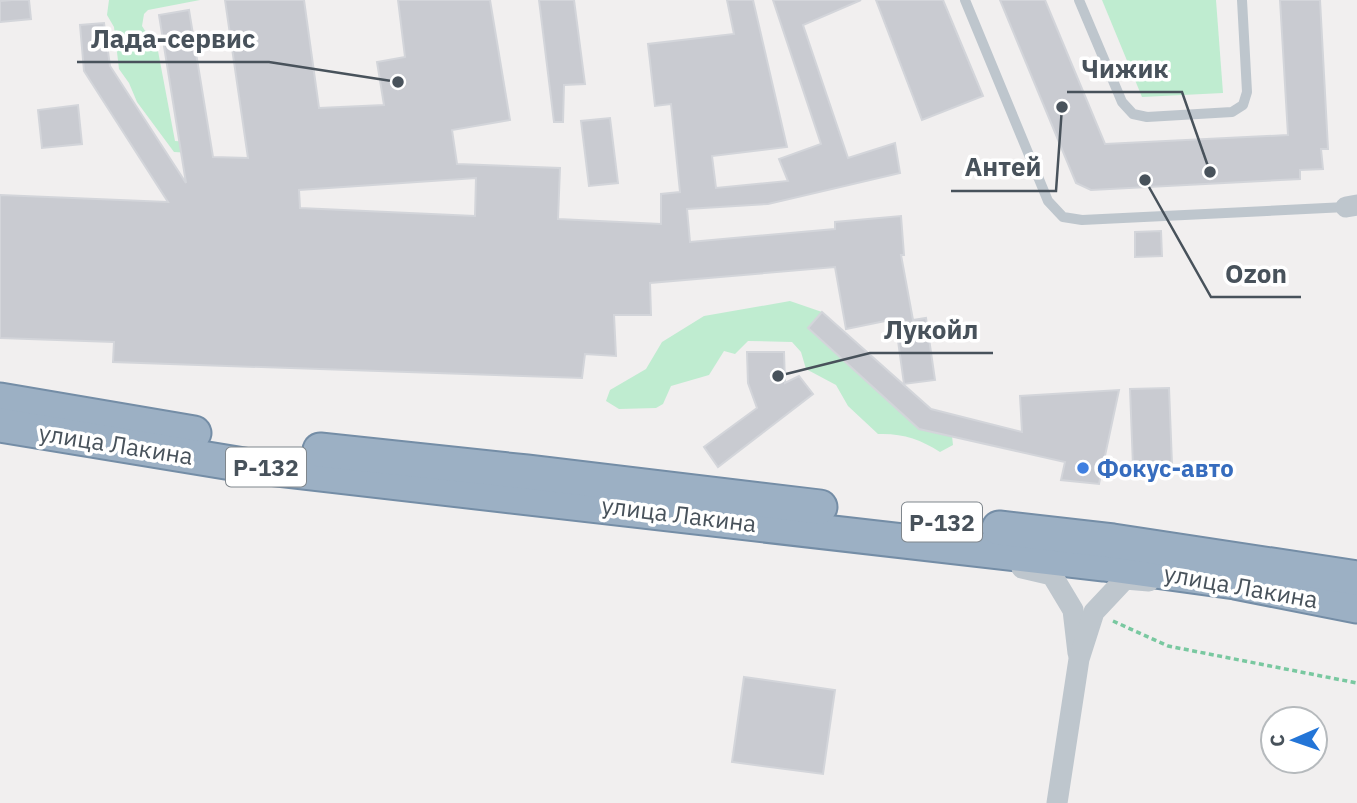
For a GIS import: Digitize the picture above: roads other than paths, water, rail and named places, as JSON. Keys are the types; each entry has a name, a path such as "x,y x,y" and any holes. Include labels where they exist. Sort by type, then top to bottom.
{"highway":[{"name":"улица Лакина","path":"0,400 256,444 527,472 1113,541 1357,578"},
{"name":"улица Лакина","path":"0,425 250,466 936,543 1235,582 1357,607"}],"street":[{"path":"936,543 970,555 1052,575 1073,610 1079,659"},
{"path":"1057,803 1079,659 1094,612 1125,579 1235,582"}],"lane":[{"path":"965,0 1048,201 1063,217 1082,220 1351,206"},
{"path":"1079,0 1122,102 1133,114 1147,117 1232,113 1243,105 1247,92 1242,0"}],"place":[{"name":"Лада-сервис","path":"398,82"},
{"name":"Антей","path":"1062,107"},
{"name":"Чижик","path":"1210,172"},
{"name":"Ozon","path":"1145,180"},
{"name":"Лукойл","path":"778,376"},
{"name":"Фокус-авто","path":"1083,468"}]}
